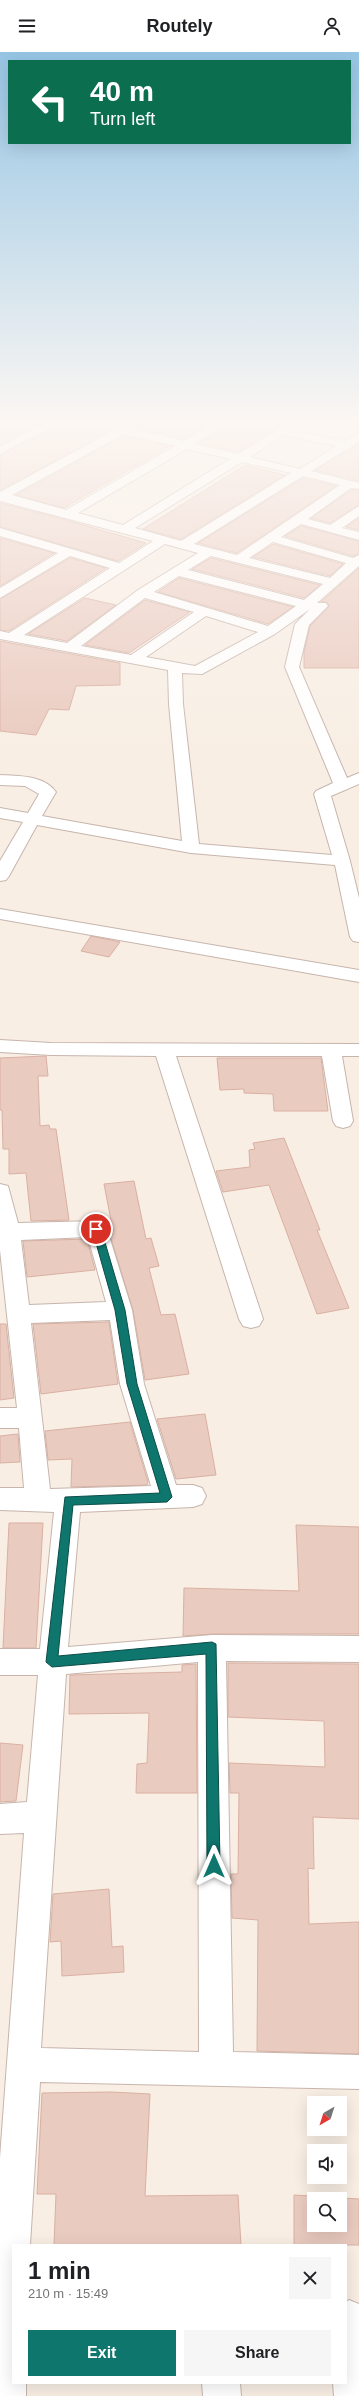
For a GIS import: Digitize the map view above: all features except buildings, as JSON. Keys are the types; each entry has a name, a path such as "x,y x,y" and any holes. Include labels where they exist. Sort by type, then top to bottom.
{"street":[{"path":"133,531 208,552 331,582"},
{"path":"183,545 205,531"},
{"path":"239,559 282,531"},
{"path":"341,531 359,536"},
{"path":"0,532 120,567"},
{"path":"0,547 16,537"},
{"path":"272,538 358,564"},
{"path":"6,636 163,540"},
{"path":"0,594 68,552"},
{"path":"69,648 176,571 208,552"},
{"path":"6,636 197,671 270,630 307,605 331,582 358,564"},
{"path":"342,785 292,667 302,624 358,564"},
{"path":"176,571 307,605"},
{"path":"143,594 270,630"},
{"path":"134,660 205,611"},
{"path":"175,667 176,704 191,848"},
{"path":"359,778 322,794 342,861 359,937"},
{"path":"0,780 28,781 48,792 34,819 0,876"},
{"path":"0,813 191,848 342,861"},
{"path":"0,914 359,976"},
{"path":"0,1046 359,1050"},
{"path":"164,1049 251,1319"},
{"path":"331,1050 343,1121"},
{"path":"0,1192 4,1231 18,1315 30,1418 53,1500 52,1662 40,1817 7,2315 7,2396"},
{"path":"4,1231 96,1229 120,1310 132,1384 167,1497"},
{"path":"18,1315 120,1310"},
{"path":"0,1418 30,1418"},
{"path":"0,1499 53,1500 193,1496"},
{"path":"212,1648 216,2069"},
{"path":"0,1662 52,1662 212,1648 359,1649"},
{"path":"0,1819 40,1817"},
{"path":"24,2065 359,2072"},
{"path":"351,2319 353,2396"},
{"path":"221,2384 222,2396"}],"route":[{"path":"96,1229 120,1310 132,1384 167,1497 68,1501 52,1662 212,1648 214,1866"}]}
